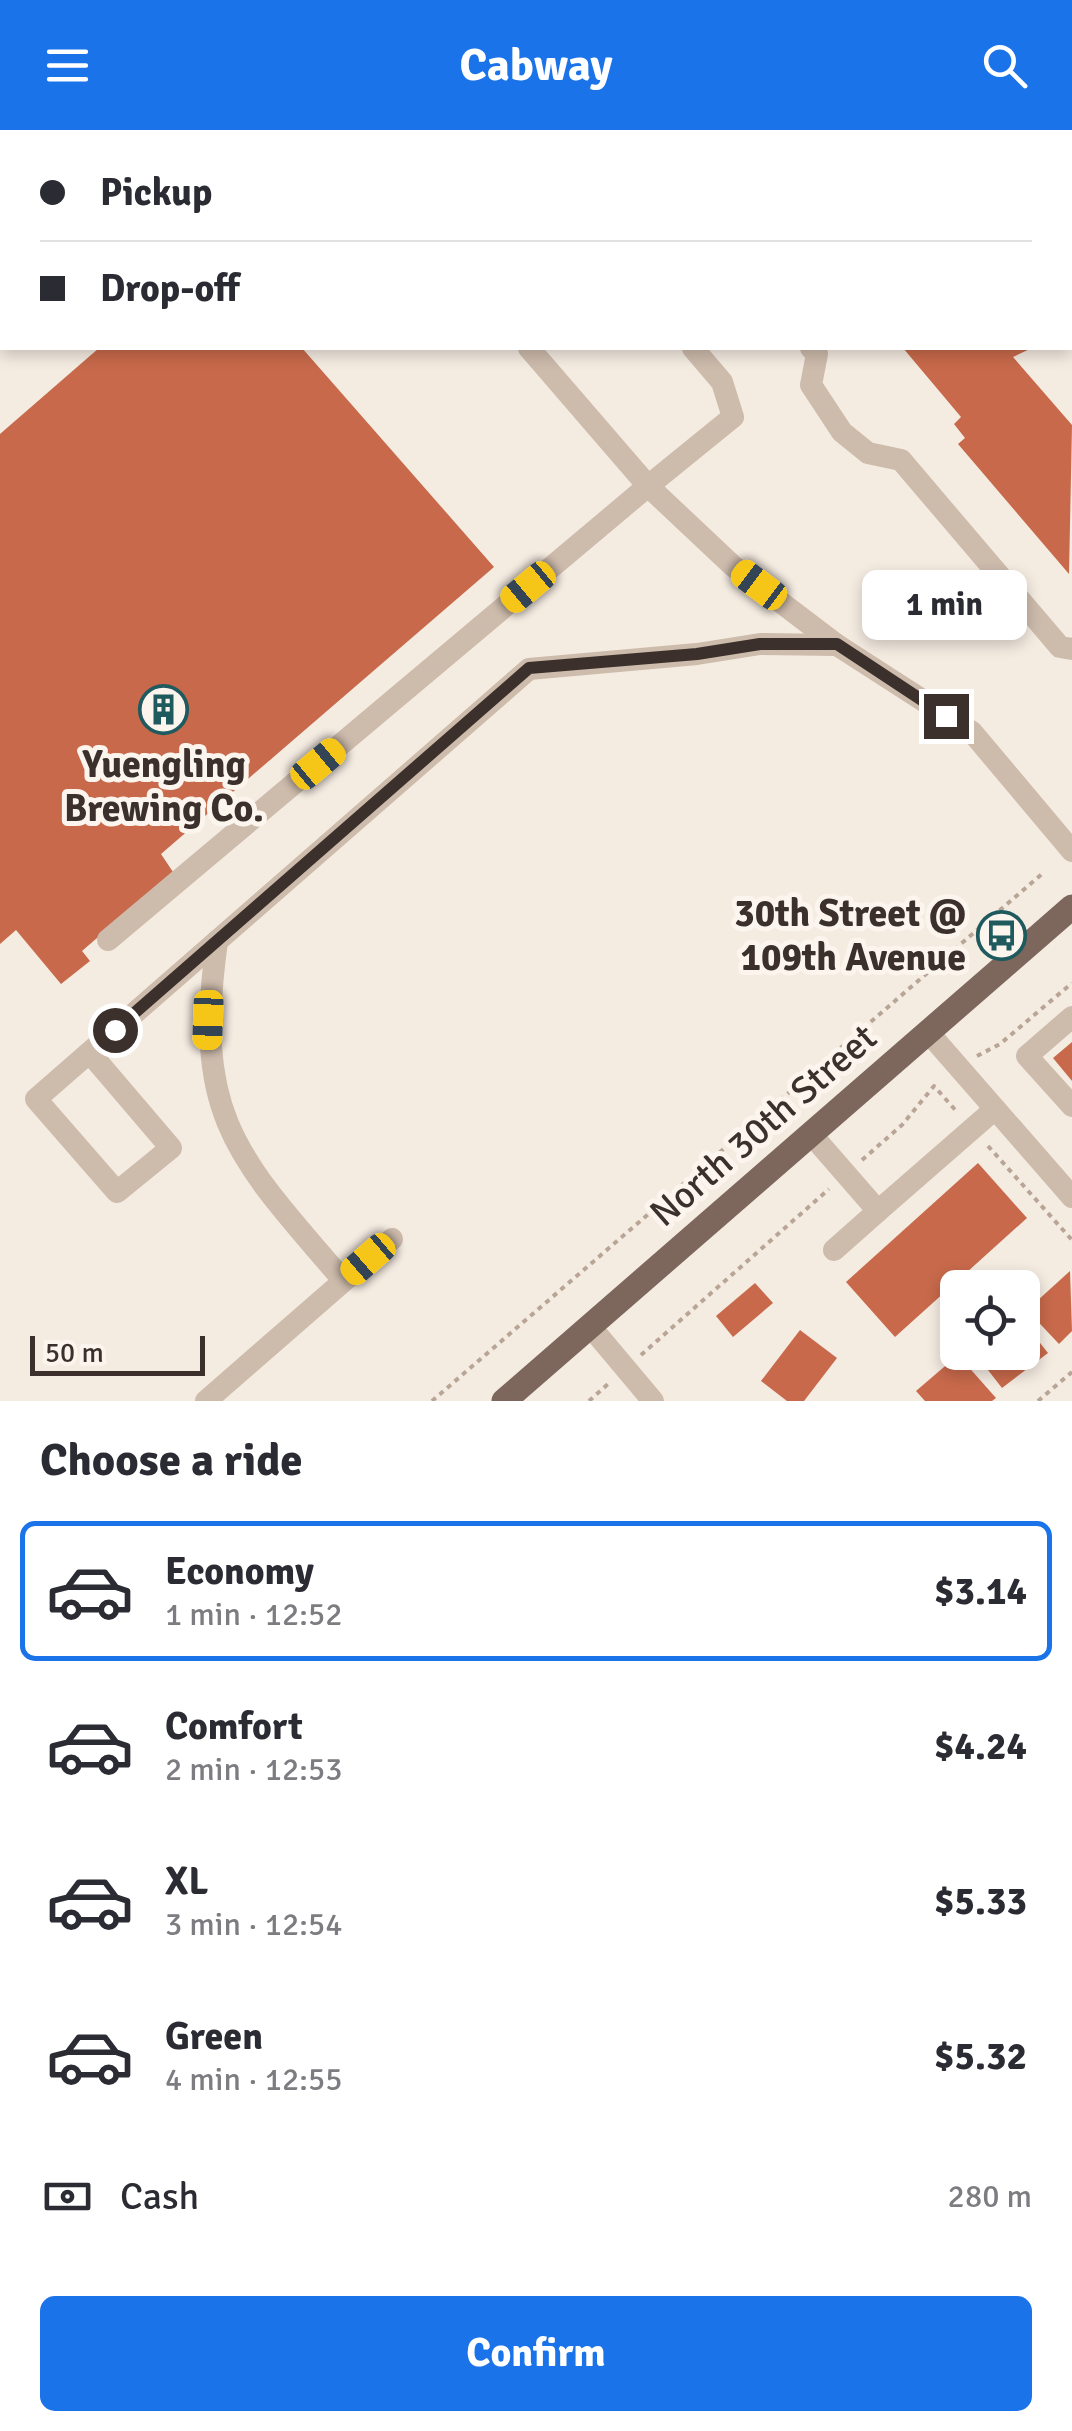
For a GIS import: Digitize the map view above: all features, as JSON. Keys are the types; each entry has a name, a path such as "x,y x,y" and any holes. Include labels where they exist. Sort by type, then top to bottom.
{"main road":[{"name":"North 30th Street","path":"504,1401 1072,907"}],"street":[{"path":"531,350 648,486 733,566 837,644 972,732 1072,851"},
{"path":"108,940 733,417 722,382 695,350"},
{"path":"813,350 817,354 811,385 842,432 868,453 901,460 1060,647 1072,650"},
{"path":"90,1053 171,1148 117,1192 36,1100 529,668 697,654 760,644 837,644"},
{"path":"217,941 208,1045 226,1129 258,1177 344,1280"},
{"path":"1072,1017 1027,1056 1072,1106"},
{"path":"928,1032 1072,1197"},
{"path":"834,1250 995,1109"},
{"path":"810,1134 878,1211"},
{"path":"206,1401 392,1238"},
{"path":"590,1326 653,1401"}],"path":[{"path":"432,1401 1043,873"},
{"path":"1038,1401 1072,1372"}],"building":[{"name":"Yuengling Brewing Co.","path":"97,350 304,350 494,567 161,854 173,872 82,951 90,961 61,984 16,930 0,944 0,434"},
{"path":"905,350 1028,350 1013,357 1072,425 1069,574 958,444 965,438 954,424 961,417"},
{"path":"1072,1042 1072,1081 1053,1058"},
{"path":"978,1163 1027,1218 969,1270 940,1270 940,1296 895,1337 846,1282"},
{"path":"1070,1271 1072,1331 1059,1344 1040,1324 1040,1298"},
{"path":"755,1283 773,1303 733,1337 716,1316"},
{"path":"800,1330 837,1358 804,1401 787,1401 761,1381"},
{"path":"1040,1343 1048,1353 1040,1359"},
{"path":"940,1370 971,1370 996,1398 925,1401 916,1391"},
{"path":"988,1370 1026,1370 1002,1388"}],"place":[{"name":"Yuengling Brewing Co.","path":"164,710"},
{"name":"30th Street @ 109th Avenue","path":"1001,935"}],"route":[{"path":"115,1030 529,668 697,654 760,644 837,644 946,716"}]}
